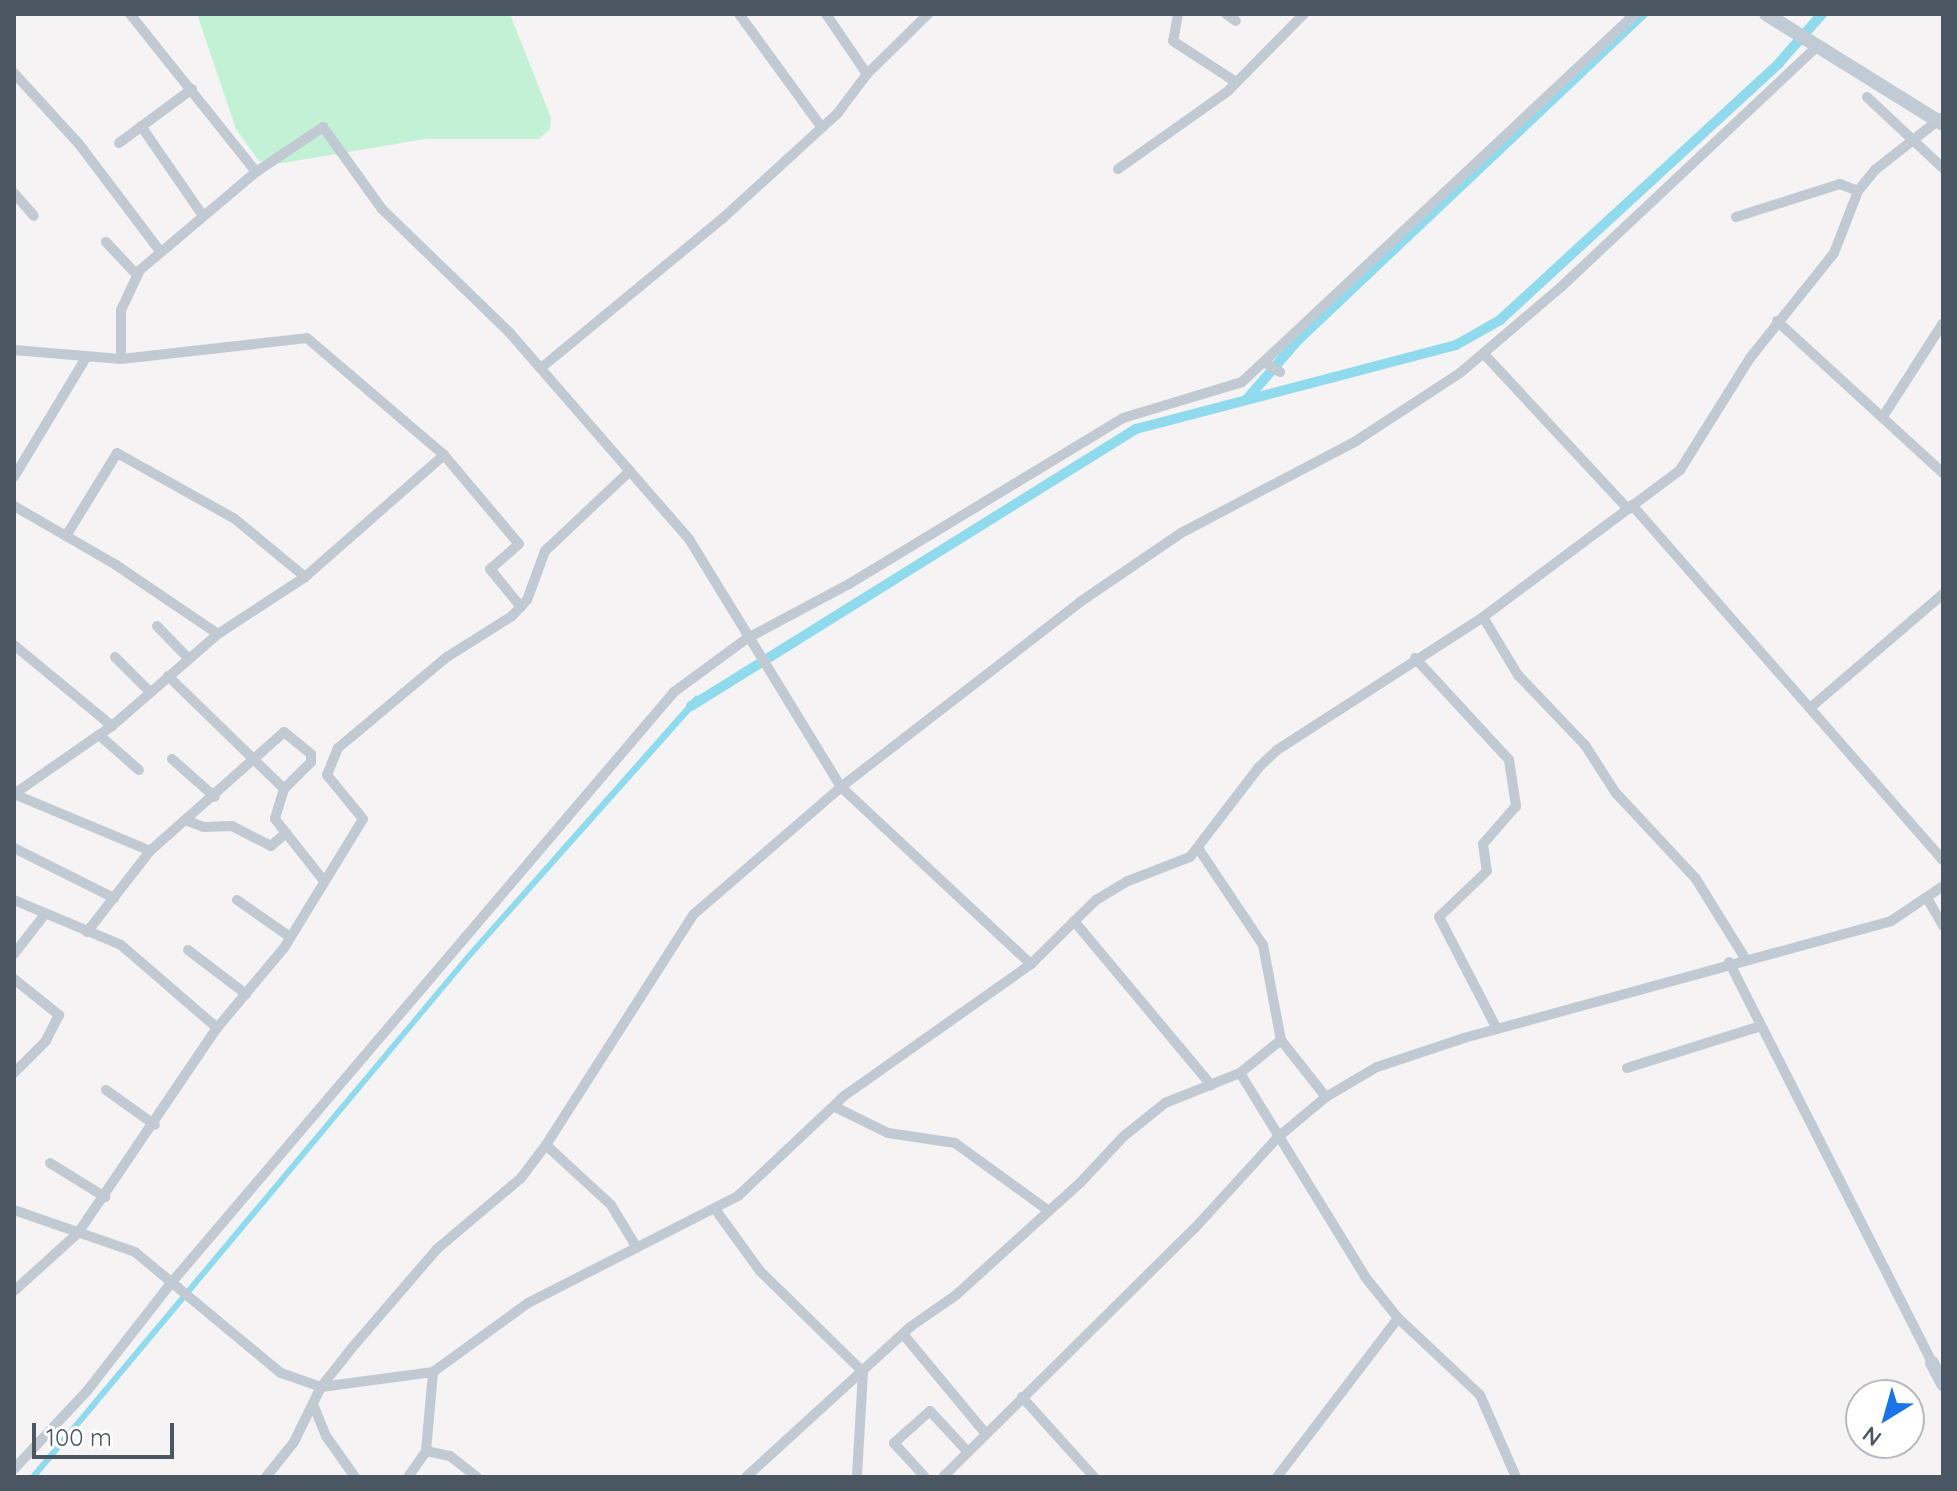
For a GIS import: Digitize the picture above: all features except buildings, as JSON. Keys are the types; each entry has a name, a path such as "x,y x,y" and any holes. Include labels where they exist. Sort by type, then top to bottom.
{"street":[{"path":"130,14 256,172"},
{"path":"739,14 820,125"},
{"path":"826,14 867,74"},
{"path":"541,368 723,218 820,125 837,114 867,74 928,14"},
{"path":"1178,14 1173,41 1236,82"},
{"path":"1118,169 1236,82 1304,14"},
{"path":"14,1469 87,1391 172,1282 674,692 746,639 822,600 1123,418 1242,382 1635,14"},
{"path":"14,1210 135,1252 281,1373 321,1387 433,1372 528,1303 715,1209 786,1156 835,1107 1031,964 1074,921 1128,881 1184,861 1198,848 1259,767 1277,750 1415,658 1483,617 1680,470 1777,321 1834,253 1858,191 1913,140 1941,121 1766,14"},
{"path":"266,1477 294,1442 321,1387 437,1249 521,1178 546,1145 694,914 841,787 1080,602 1181,533 1394,419 1484,354 1815,42"},
{"path":"14,73 79,144 160,251"},
{"path":"119,143 192,89"},
{"path":"1867,97 1943,168"},
{"path":"141,126 203,216"},
{"path":"121,359 121,310 137,275 160,251 256,172 323,127 392,220 541,368 689,539 746,639 841,787 1031,964"},
{"path":"1736,217 1840,184 1858,191"},
{"path":"14,193 34,216"},
{"path":"106,242 137,275"},
{"path":"1777,321 1884,415 1943,473"},
{"path":"1884,415 1943,323"},
{"path":"14,350 121,359 307,338 444,455 519,544 490,569 521,607"},
{"path":"1484,354 1630,507 1943,860"},
{"path":"14,477 87,356"},
{"path":"1264,362 1280,372"},
{"path":"66,536 117,453 235,519 305,577"},
{"path":"14,794 112,726 218,634 305,577 444,455"},
{"path":"17,1283 78,1233 105,1197 217,1028 290,937 363,819 327,775 338,748 447,657 521,607 545,551 630,471"},
{"path":"14,506 218,634"},
{"path":"1810,708 1943,594"},
{"path":"1483,617 1518,675 1585,745 1615,792 1696,879 1745,958"},
{"path":"157,626 189,659"},
{"path":"14,645 112,726"},
{"path":"115,657 150,692"},
{"path":"1415,658 1509,760 1516,806 1483,844 1487,871 1439,917 1497,1029"},
{"path":"168,676 284,789"},
{"path":"87,932 150,851 188,821 284,732 311,754 311,762 284,789 275,819 324,881"},
{"path":"99,735 139,770"},
{"path":"172,759 215,797"},
{"path":"14,794 150,851"},
{"path":"188,821 204,827 232,826 271,846 286,833"},
{"path":"14,848 114,898"},
{"path":"1198,848 1263,945 1281,1040 1326,1097"},
{"path":"943,1477 1194,1229 1277,1138 1326,1097 1377,1067 1497,1029 1729,962 1891,921 1943,886"},
{"path":"1927,898 1943,926"},
{"path":"14,900 121,945 217,1028"},
{"path":"237,900 290,937"},
{"path":"14,954 45,914"},
{"path":"1074,921 1211,1085"},
{"path":"188,950 246,994"},
{"path":"1729,962 1943,1384"},
{"path":"14,979 59,1015 46,1041 14,1073"},
{"path":"1627,1068 1761,1026"},
{"path":"746,1477 903,1334 956,1295 1165,1103 1240,1073 1281,1040"},
{"path":"1240,1073 1277,1138 1366,1278 1398,1318 1472,1384 1503,1438 1516,1477"},
{"path":"106,1090 155,1125"},
{"path":"835,1107 888,1133 955,1143 1049,1211"},
{"path":"546,1145 611,1205 637,1248"},
{"path":"50,1163 105,1197"},
{"path":"715,1209 760,1271 863,1372 857,1477"},
{"path":"1277,1477 1398,1318"},
{"path":"903,1334 986,1434"},
{"path":"408,1477 426,1451 433,1372"},
{"path":"1022,1397 1094,1477"},
{"path":"313,1404 326,1436 355,1477"},
{"path":"925,1477 894,1443 930,1411 968,1452"},
{"path":"426,1451 450,1456 477,1477"}],"green space":[{"path":"197,14 510,14 551,118 550,129 539,139 425,139 283,163 259,161 236,129"}],"water":[{"path":"696,695 701,700 470,959 37,1477 29,1477 466,955"}],"waterway":[{"path":"1247,399 1298,340 1643,14"},
{"path":"691,706 1136,429 1456,345 1500,320 1779,63 1822,14"}]}
